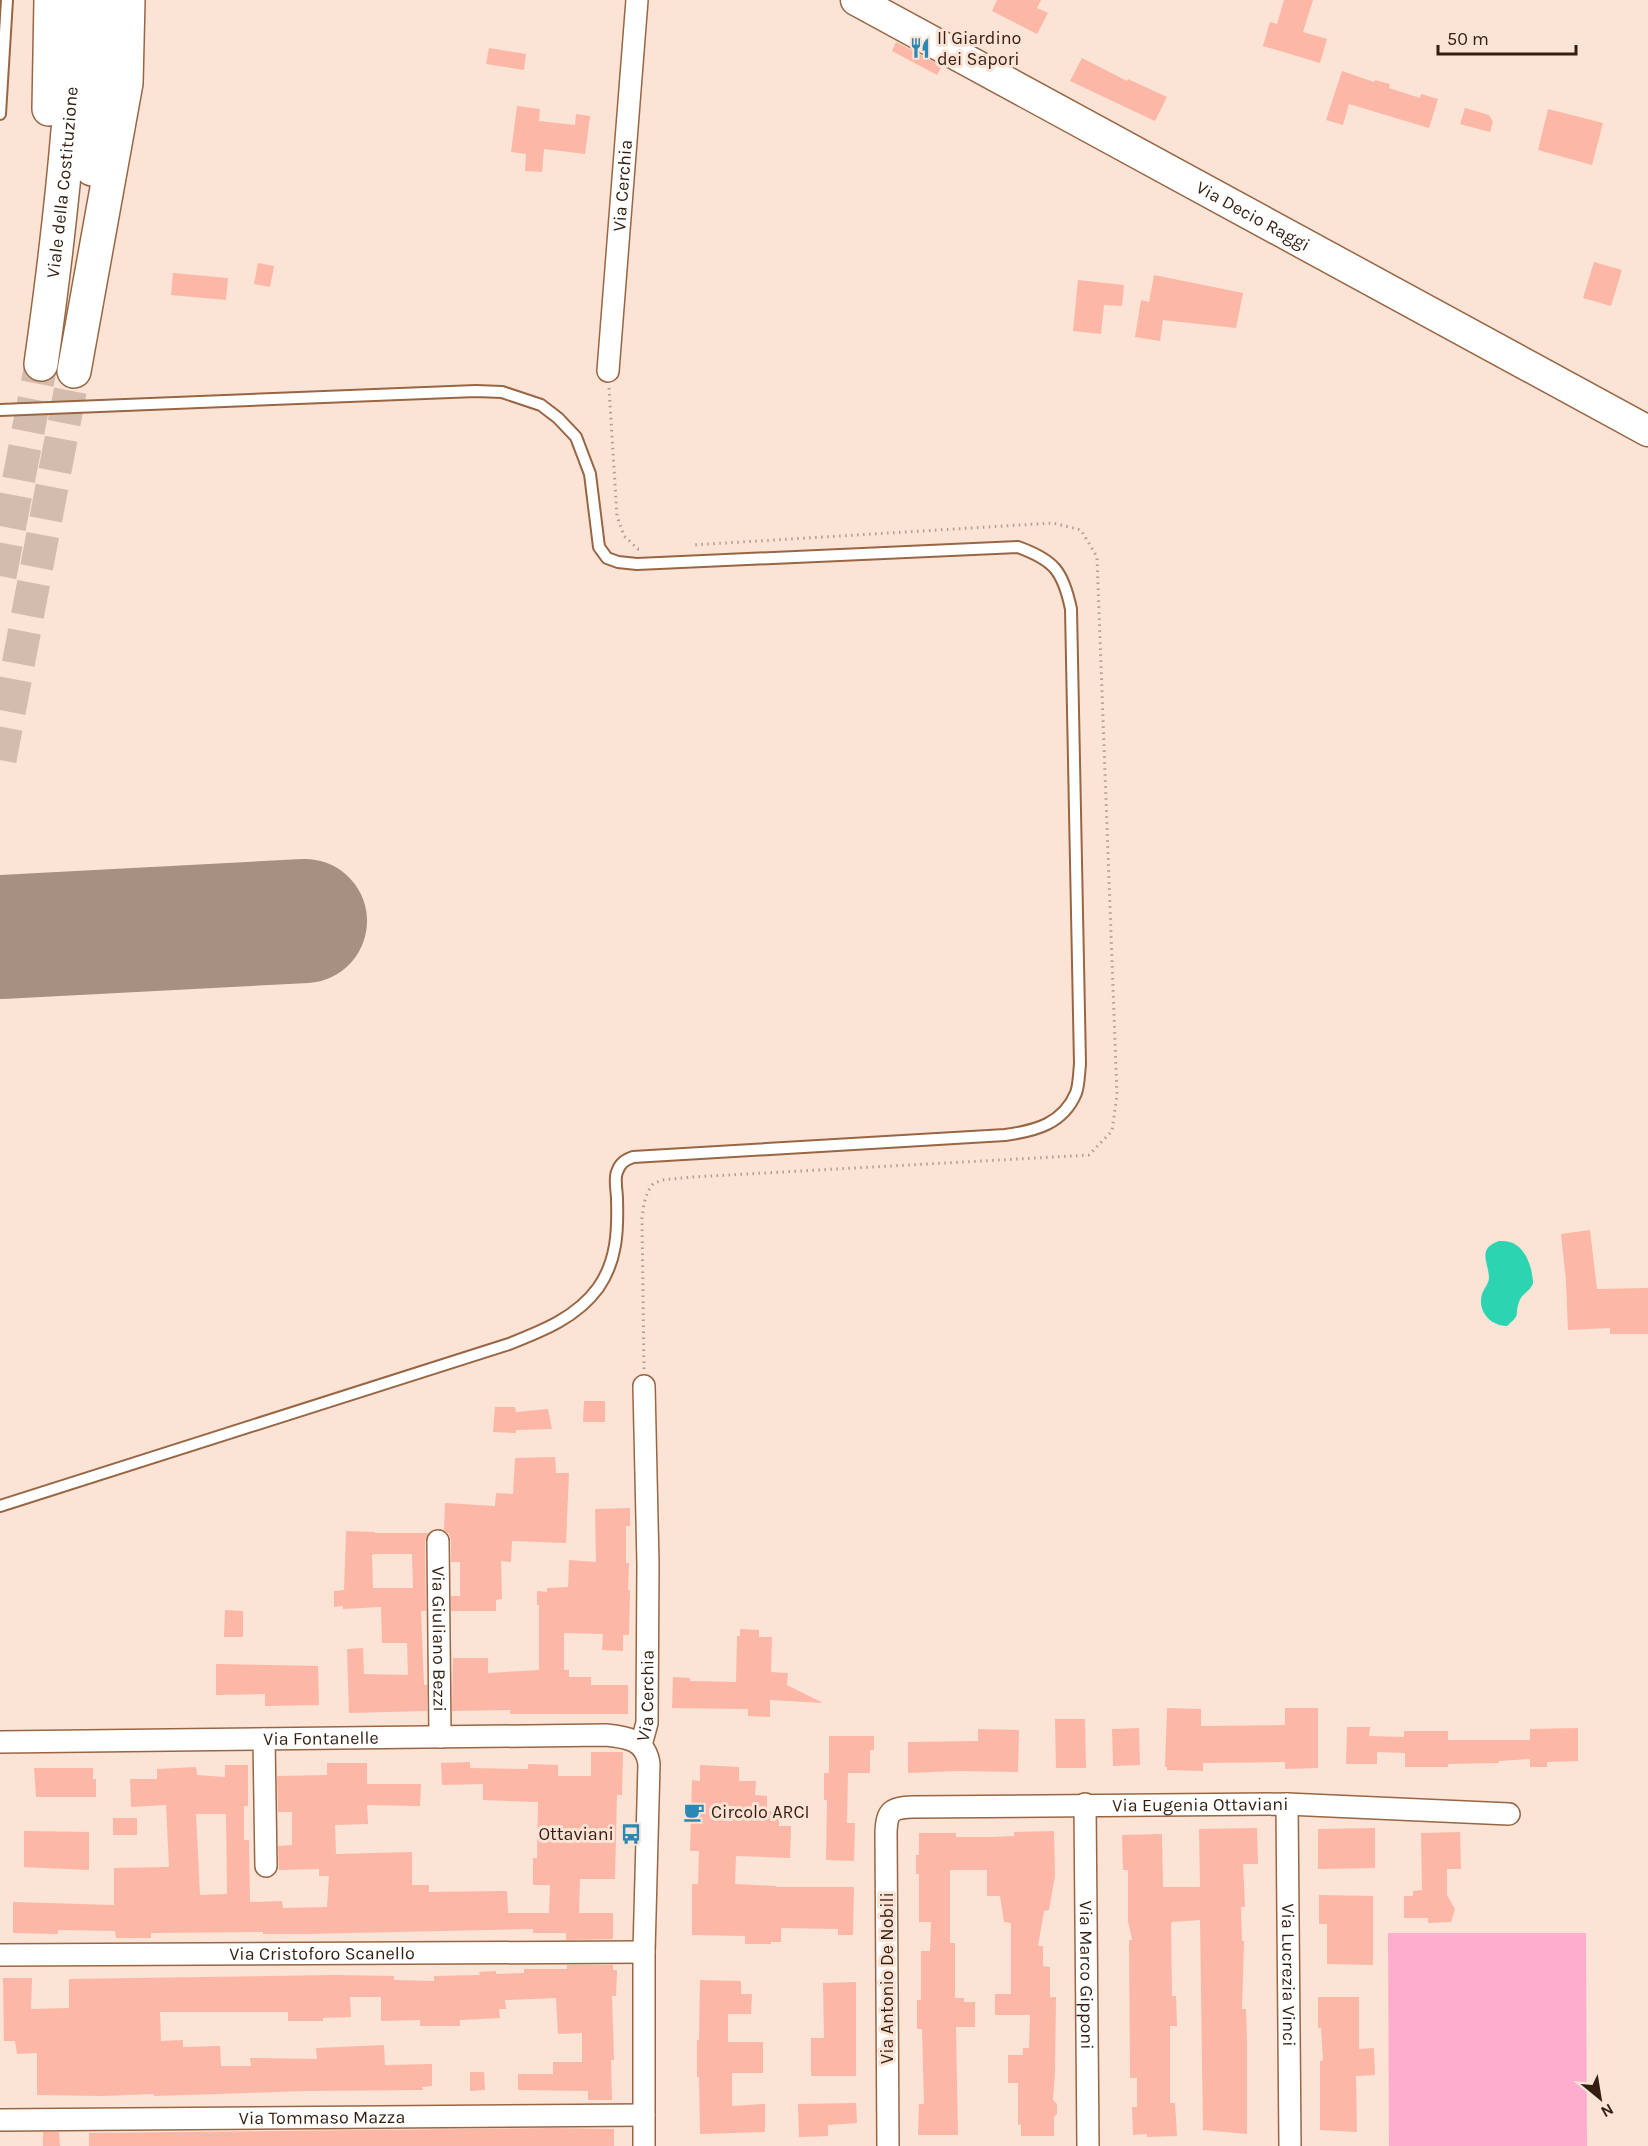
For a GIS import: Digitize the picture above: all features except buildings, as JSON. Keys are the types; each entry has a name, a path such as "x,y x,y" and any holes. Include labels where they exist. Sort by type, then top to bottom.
{"highway":[{"path":"46,328 51,0"},
{"name":"Viale della Costituzione","path":"41,364 61,206 76,0"},
{"name":"Viale della Costituzione","path":"80,339 102,0"},
{"path":"74,371 126,84 128,0"}],"main road":[{"name":"Via Decio Raggi","path":"856,0 1648,431"}],"street":[{"name":"Via Cerchia","path":"608,371 637,0"},
{"name":"Via Cerchia","path":"644,1386 648,1564 647,1723 641,1744 648,1756 649,1764 644,1953 644,2146"},
{"name":"Via Giuliano Bezzi","path":"438,1541 440,1737"},
{"name":"Via Fontanelle","path":"0,1742 606,1735 630,1738 641,1744"},
{"path":"264,1739 266,1866"},
{"name":"Via Marco Gipponi","path":"1085,1804 1088,2146"},
{"name":"Via Eugenia Ottaviani","path":"892,1811 903,1807 1287,1804 1509,1814"},
{"name":"Via Lucrezia Vinci","path":"1287,1804 1290,2146"},
{"name":"Via Antonio De Nobili","path":"888,2146 886,1832 892,1811"},
{"name":"Via Cristoforo Scanello","path":"0,1955 644,1953"},
{"name":"Via Tommaso Mazza","path":"0,2120 644,2115"}],"lane":[{"path":"0,114 7,0"},
{"path":"0,410 476,391 502,392 541,405 558,418 576,437 590,474 599,547 607,558 618,562 649,563 1018,547 1041,555 1056,569 1067,590 1071,609 1080,1064 1077,1091 1067,1109 1053,1122 1032,1131 1005,1135 633,1157 624,1161 616,1173 618,1233 612,1262 598,1288 575,1312 547,1329 509,1344 0,1506"}],"path":[{"path":"608,371 617,516 624,536 638,549 650,548"},
{"path":"644,1386 642,1218 648,1191 653,1184 662,1180 693,1177 1089,1155 1112,1131 1117,1095 1097,557 1081,530 1053,523 685,546"}],"shaded area":[{"path":"1499,1241 1516,1245 1524,1252 1533,1280 1532,1286 1520,1299 1516,1316 1507,1326 1491,1321 1483,1312 1481,1301 1489,1277 1486,1252 1492,1244"},
{"path":"1388,1933 1586,1933 1587,2146 1389,2146"}],"runway":[{"path":"0,937 305,921"}],"tunnel":[{"path":"0,576 41,364"},
{"path":"0,760 74,371"}],"place":[{"name":"Il Giardino dei Sapori","path":"920,48"},
{"name":"Circolo ARCI","path":"694,1812"},
{"name":"Ottaviani","path":"631,1834"}]}
